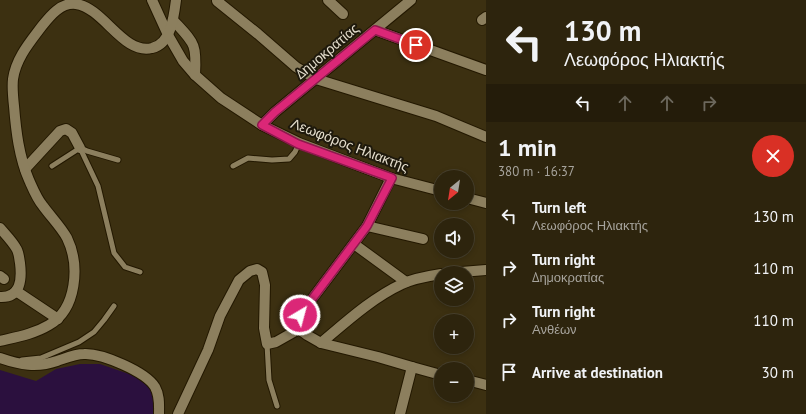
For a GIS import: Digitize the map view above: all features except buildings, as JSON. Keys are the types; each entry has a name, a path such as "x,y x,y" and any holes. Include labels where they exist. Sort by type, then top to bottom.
{"street":[{"name":"Λεωφόρος Ηλιακτής","path":"152,0 168,35 183,61 195,75 221,98 262,125 298,144 392,178 434,189"},
{"path":"0,341 37,331 58,319 68,305 74,283 71,248 66,237 42,205 25,169 16,129 13,88 15,70 18,62 27,46 55,12 75,2 93,12 127,41 138,48 150,49 158,47 168,35 173,20 176,0"},
{"path":"328,0 343,14"},
{"name":"Δημοκρατίας","path":"262,125 275,112 411,0"},
{"path":"216,2 258,34 296,67 316,79 436,116 486,137"},
{"path":"173,20 192,42 196,50 195,75"},
{"path":"375,30 486,70"},
{"path":"25,169 60,131 66,129 72,133 80,148"},
{"path":"299,329 300,315 367,226 392,178"},
{"path":"474,200 486,203"},
{"path":"367,226 423,239"},
{"path":"0,228 16,248 22,277 16,291 11,295 0,297"},
{"path":"354,244 406,282"},
{"path":"178,414 208,350 220,316 239,280 250,271 257,269 262,272 265,285 264,328 267,344 276,342 299,329"},
{"path":"474,271 486,270"},
{"path":"321,343 352,317 384,294 406,282 434,275"},
{"path":"16,291 58,319"},
{"path":"299,329 321,343 434,373"},
{"path":"0,358 11,362 32,366 55,362 78,354 88,354 117,362 141,374 155,387 160,401 160,414"},
{"path":"400,414 412,367"},
{"path":"474,382 486,385"}],"lane":[{"path":"233,166 248,158 272,160 289,159 295,152 298,144"},
{"path":"80,148 118,160"},
{"path":"52,166 80,148"},
{"path":"80,148 98,186 114,253 125,267 140,272"},
{"path":"11,362 41,358 79,342 94,332 114,306"},
{"path":"267,344 269,380 277,406"}],"shaded area":[{"path":"80,364 100,364 132,375 150,385 155,401 153,414 0,414 0,370 36,381 56,369"}],"route":[{"path":"300,315 367,226 392,178 298,144 262,125 275,112 375,30 416,45"}]}
